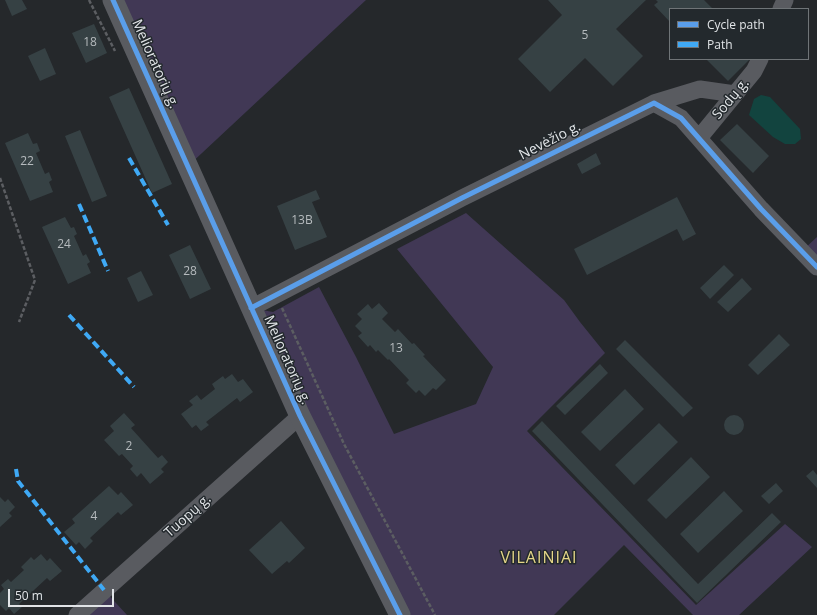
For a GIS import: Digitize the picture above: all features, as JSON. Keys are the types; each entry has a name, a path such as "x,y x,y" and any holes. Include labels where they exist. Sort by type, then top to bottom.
{"street":[{"name":"Melioratorių g.","path":"113,0 300,416 400,615"},
{"name":"Sodų g.","path":"699,138 754,71 760,60"},
{"name":"Nevėžio g.","path":"251,308 462,198 654,103 700,89 736,94"},
{"path":"654,103 681,118 762,209 817,267"},
{"name":"Tuopų g.","path":"77,615 300,416"}],"path":[{"path":"0,178 35,280 19,322"},
{"path":"276,294 344,444 434,615"}],"shaded area":[{"path":"113,0 366,0 187,167"},
{"path":"761,95 770,97 800,129 801,139 795,144 785,144 773,137 749,115 754,99"},
{"path":"466,213 564,300 605,353 527,431 696,605 785,524 812,547 739,615 693,615 624,545 554,615 400,615 251,308 273,312 319,287 394,434 476,404 493,367 397,249"},
{"path":"817,237 817,267 802,251"},
{"path":"104,590 127,615 77,615"}],"building":[{"path":"5,0 22,0 27,9 12,16"},
{"path":"548,0 646,0 616,29 643,56 613,86 585,58 550,92 518,59 562,15"},
{"path":"656,0 704,0 712,8 669,8 669,21 654,5 658,2"},
{"path":"94,24 107,53 86,63 72,33"},
{"path":"45,48 56,74 40,81 28,56"},
{"path":"707,60 749,60 728,81"},
{"path":"129,88 172,184 152,193 109,97"},
{"path":"737,124 769,156 753,173 720,140"},
{"path":"80,130 107,196 92,202 65,136"},
{"path":"28,133 33,144 37,143 40,151 36,153 45,174 49,172 52,180 49,182 53,192 30,201 5,143"},
{"path":"596,153 601,164 582,174 577,164"},
{"path":"316,190 320,199 312,202 327,237 295,250 277,206"},
{"path":"677,197 696,234 683,241 677,229 587,275 574,249"},
{"path":"65,217 71,228 74,227 77,234 74,236 83,256 86,254 90,262 87,264 91,273 68,284 42,227"},
{"path":"190,245 211,289 190,299 169,255"},
{"path":"724,265 734,275 710,299 700,288"},
{"path":"141,271 153,295 138,302 127,278"},
{"path":"742,278 752,289 728,312 717,302"},
{"path":"379,303 388,313 382,319 395,332 398,329 412,344 414,343 425,355 423,356 446,380 436,390 433,388 425,396 419,390 416,393 406,383 409,380 389,359 388,360 378,350 376,352 370,345 368,347 358,336 362,333 355,326 362,319 357,314 368,304 372,309"},
{"path":"779,334 790,345 758,375 748,365"},
{"path":"625,340 693,408 683,417 616,349"},
{"path":"600,364 608,373 565,415 556,406"},
{"path":"232,374 238,382 243,379 253,392 240,402 237,398 206,422 209,425 201,431 196,425 192,428 181,414 193,405 189,401 197,395 201,400 215,389 212,384 223,376 225,379"},
{"path":"625,389 644,409 600,451 581,432"},
{"path":"124,413 135,425 131,428 158,458 162,455 168,462 161,469 164,472 150,484 141,473 137,477 130,469 133,466 122,454 119,456 104,440 114,431 110,426"},
{"path":"730,415 738,415 744,421 744,429 738,435 730,435 724,429 724,421"},
{"path":"542,421 698,584 772,513 781,522 697,603 532,431"},
{"path":"659,423 678,442 634,485 615,465"},
{"path":"691,457 710,477 666,519 647,500"},
{"path":"813,470 817,475 817,488 806,476"},
{"path":"776,483 783,491 769,504 761,496"},
{"path":"109,486 118,495 121,492 133,505 121,515 118,512 90,538 93,541 85,549 79,542 76,545 64,532 75,523 72,519"},
{"path":"724,491 743,511 698,553 680,534"},
{"path":"0,497 5,502 8,499 15,507 9,513 12,516 0,527"},
{"path":"281,521 305,548 289,563 287,561 272,574 249,550"},
{"path":"41,554 47,561 50,558 62,571 50,581 47,578 19,604 22,607 14,614 9,608 6,611 0,605 0,593 4,589 1,585 8,579 11,582 24,570 21,567 31,557 34,560"}],"marked path":[{"path":"129,158 168,225"},
{"path":"79,204 108,271"},
{"path":"69,315 134,387"},
{"path":"16,469 18,481 104,590"}],"cycle path":[{"path":"113,0 300,416 400,615"},
{"path":"251,308 462,198 654,103 681,118 761,209 817,267"}],"district":[{"name":"VILAINIAI","path":"539,558"}]}
